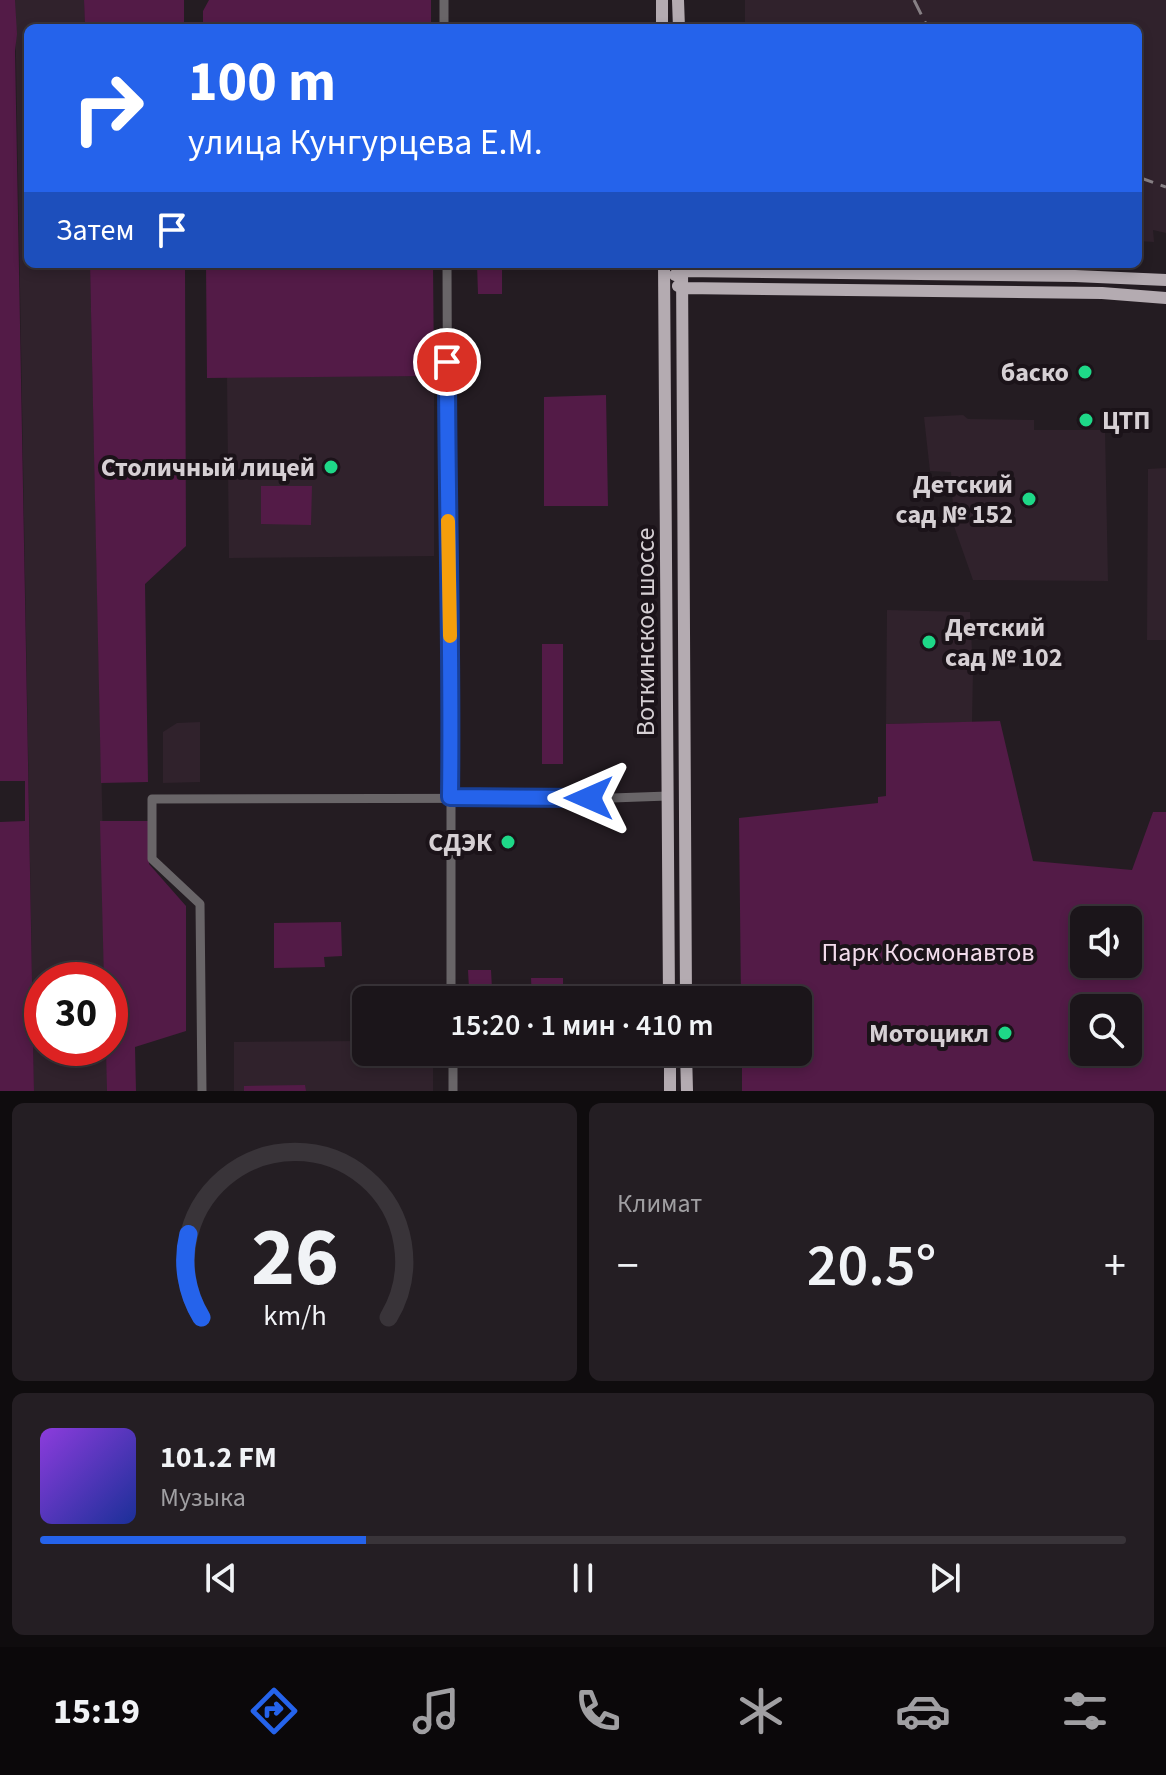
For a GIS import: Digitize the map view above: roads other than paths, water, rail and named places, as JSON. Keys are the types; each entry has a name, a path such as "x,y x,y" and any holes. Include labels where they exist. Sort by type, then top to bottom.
{"main road":[{"path":"662,0 662,24"},
{"path":"678,0 679,24"},
{"name":"Воткинское шоссе","path":"664,268 669,986"},
{"path":"664,279 682,268 1166,280"},
{"name":"Воткинское шоссе","path":"682,268 686,986"},
{"path":"1074,293 1075,276"},
{"path":"664,279 682,288 1074,293 1166,298"},
{"path":"670,1066 670,1091"},
{"path":"686,1066 687,1091"}],"street":[{"path":"444,0 444,24"},
{"path":"447,268 451,986"},
{"path":"202,1091 200,904 152,859 152,799 668,796"},
{"path":"453,1066 453,1091"}],"railway":[{"path":"914,0 926,24"},
{"path":"1142,178 1166,187"}],"place":[{"name":"баско","path":"1085,372"},
{"name":"ЦТП","path":"1086,420"},
{"name":"Столичный лицей","path":"331,467"},
{"name":"Детский сад № 152","path":"1029,499"},
{"name":"Детский сад № 102","path":"929,642"},
{"name":"СДЭК","path":"508,842"},
{"name":"Мотоцикл","path":"1005,1033"}],"park label":[{"name":"Парк Космонавтов","path":"928,952"}]}
